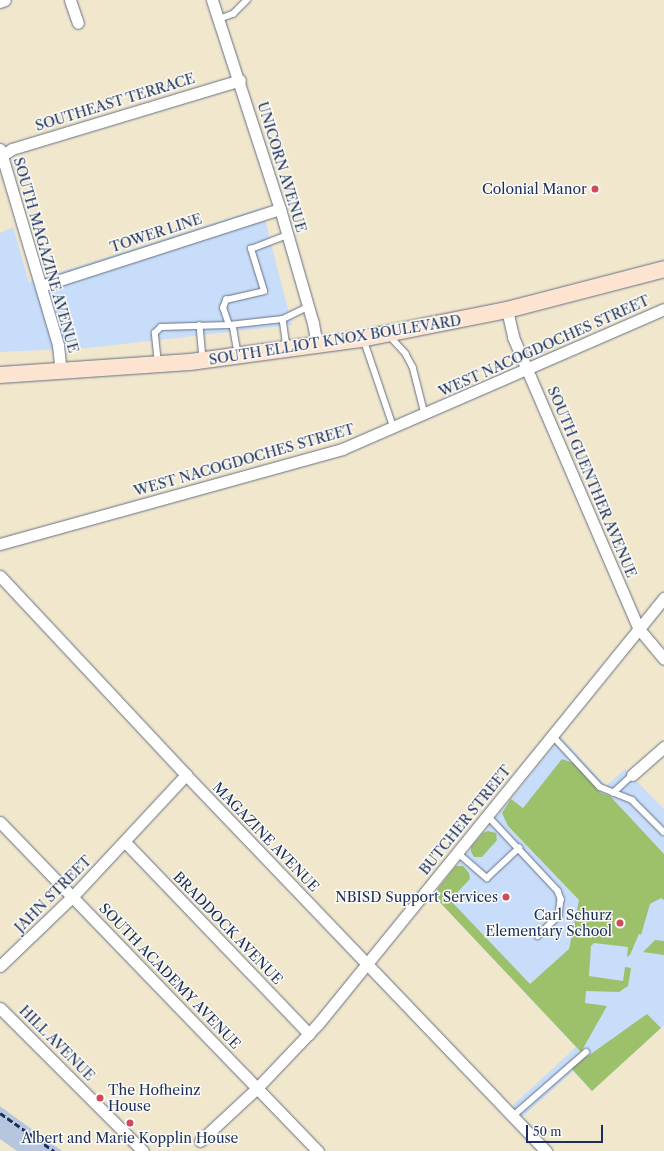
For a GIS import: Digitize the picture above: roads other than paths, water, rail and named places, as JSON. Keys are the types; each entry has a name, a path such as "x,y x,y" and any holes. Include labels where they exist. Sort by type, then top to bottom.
{"main road":[{"name":"SOUTH ELLIOT KNOX BOULEVARD","path":"0,375 158,365 238,356 364,338 507,310 664,269"}],"street":[{"path":"0,2 5,0"},
{"path":"70,0 78,23"},
{"name":"UNICORN AVENUE","path":"212,0 240,80 280,209 308,307 316,345"},
{"name":"SOUTHEAST TERRACE","path":"1,153 240,80"},
{"name":"SOUTH MAGAZINE AVENUE","path":"1,153 60,350 61,372"},
{"name":"TOWER LINE","path":"41,286 280,209"},
{"name":"WEST NACOGDOCHES STREET","path":"0,544 317,457 425,415 664,309"},
{"name":"SOUTH GUENTHER AVENUE","path":"507,310 511,331 639,629 664,659"},
{"name":"MAGAZINE AVENUE","path":"0,576 186,775 546,1151"},
{"name":"BUTCHER STREET","path":"200,1141 257,1088 309,1034 368,965 457,852 664,598"},
{"path":"632,775 664,747"},
{"name":"JAHN STREET","path":"0,966 73,896 186,775"},
{"name":"SOUTH ACADEMY AVENUE","path":"0,822 318,1151"},
{"name":"BRADDOCK AVENUE","path":"125,842 309,1034"},
{"name":"HILL AVENUE","path":"0,1008 143,1151"}],"lane":[{"path":"219,19 233,14 246,0"},
{"path":"238,356 231,325 223,308 226,300 264,291 251,249 287,235"},
{"path":"158,365 155,333 161,327 231,325 283,319 308,307"},
{"path":"283,319 288,349"},
{"path":"200,325 203,360"},
{"path":"388,334 406,354 413,366 425,415"},
{"path":"364,338 394,428"},
{"path":"553,736 600,787 634,802 664,832"},
{"path":"613,793 632,775"},
{"path":"487,815 556,887 560,894 558,916 538,936"},
{"path":"457,852 487,878 519,848"},
{"path":"513,1116 586,1052"}],"railway":[{"path":"0,1113 54,1151"}],"place":[{"name":"Colonial Manor","path":"595,189"},
{"name":"NBISD Support Services","path":"506,897"},
{"name":"Carl Schurz Elementary School","path":"620,923"},
{"name":"The Hofheinz House","path":"100,1098"},
{"name":"Albert and Marie Kopplin House","path":"130,1123"}]}
